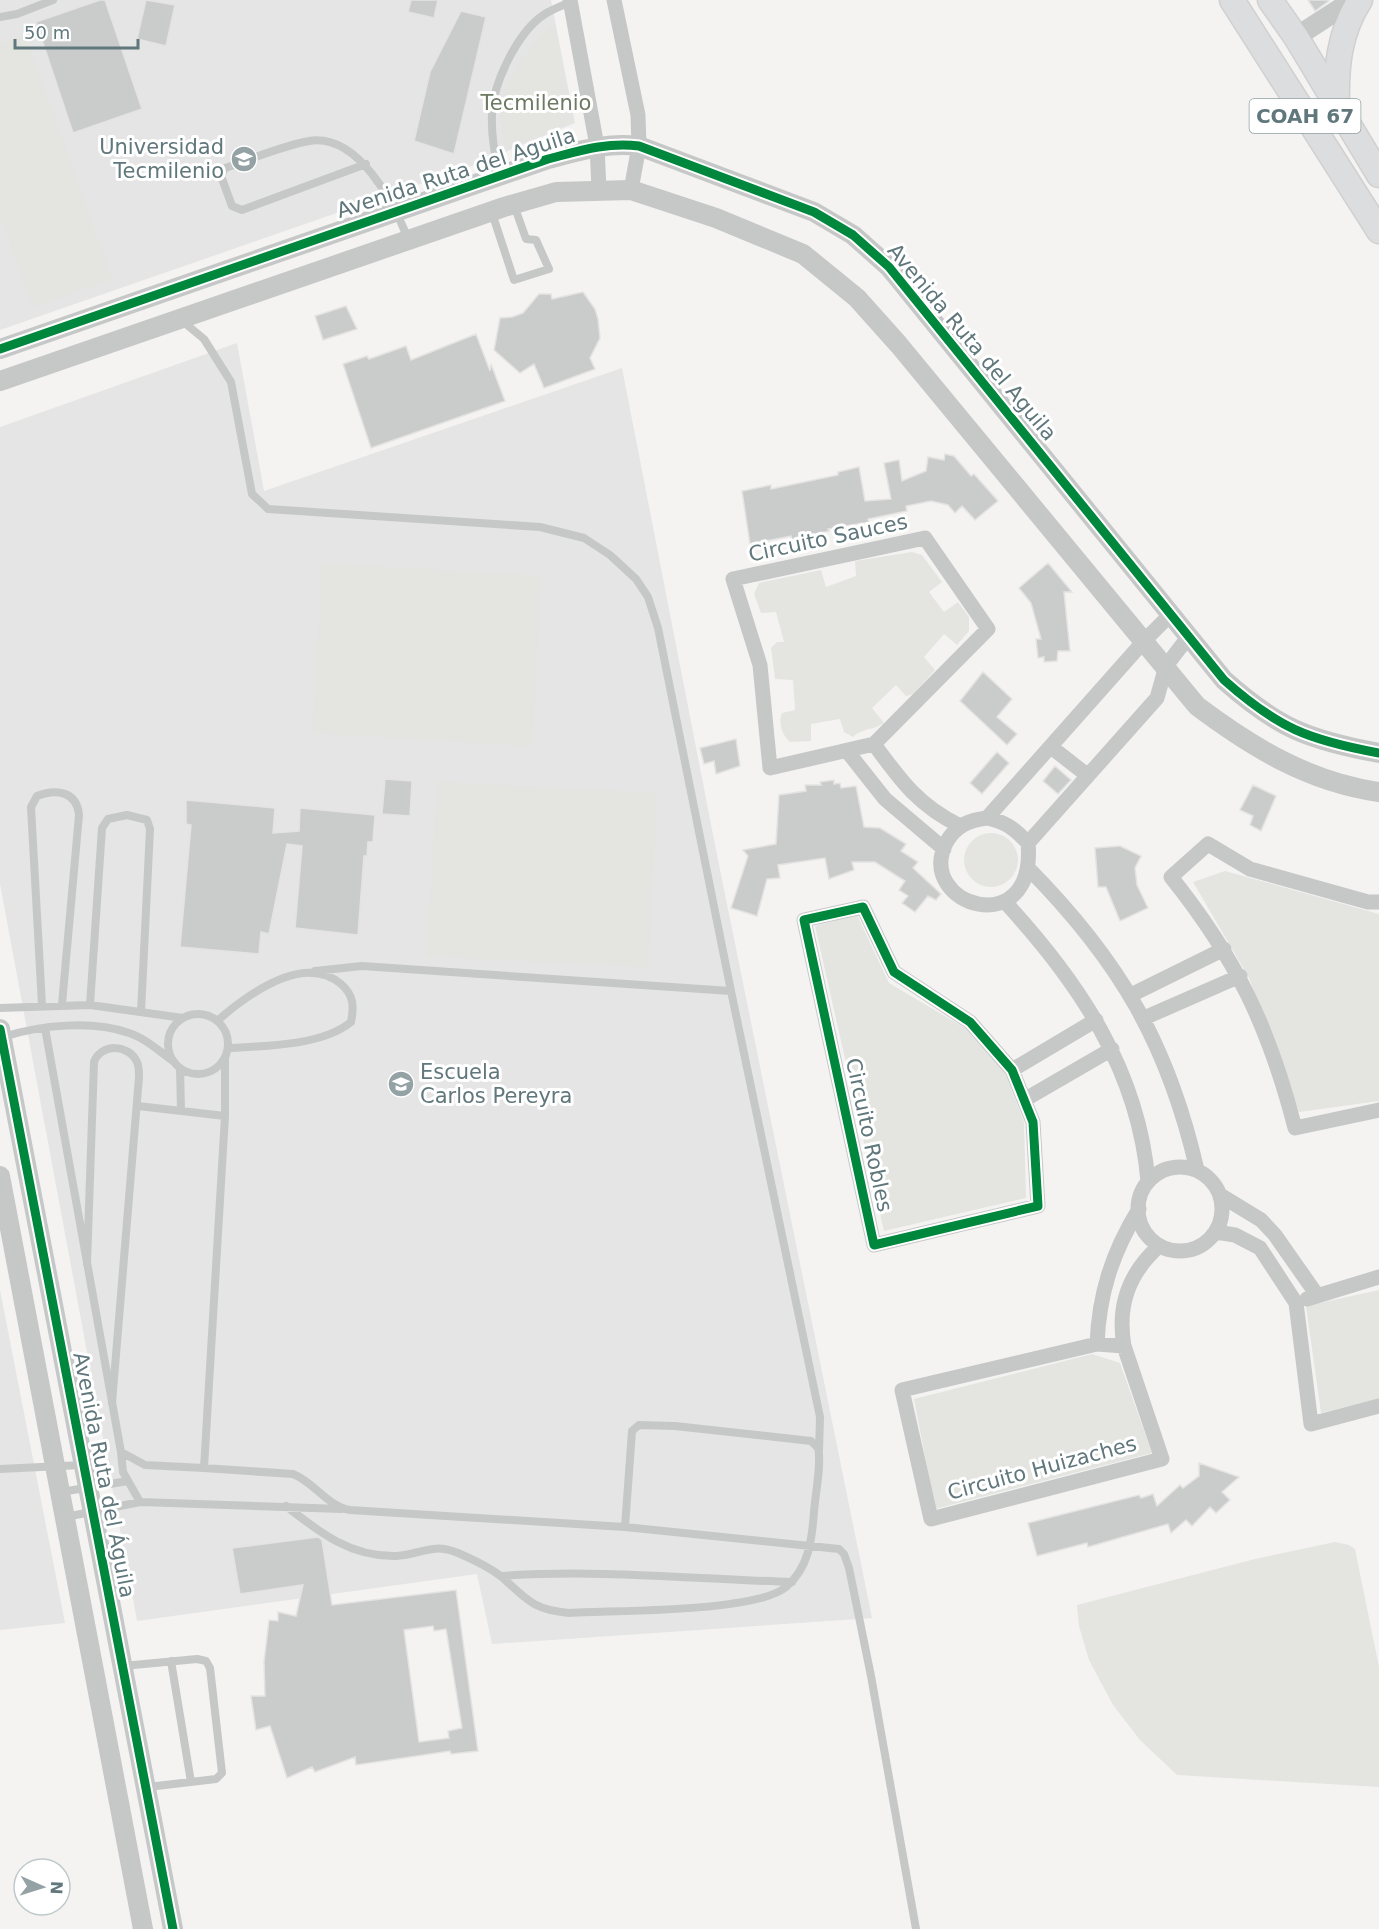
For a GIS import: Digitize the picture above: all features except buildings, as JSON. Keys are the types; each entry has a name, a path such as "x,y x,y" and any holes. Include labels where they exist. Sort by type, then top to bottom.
{"main road":[{"name":"COAH 67","path":"1232,0 1377,226"},
{"path":"1337,107 1336,80 1343,31 1360,0"},
{"name":"COAH 67","path":"1277,3 1379,175"}],"street":[{"path":"614,0 638,115 639,146 631,190"},
{"path":"1296,37 1353,0"},
{"path":"570,1 597,146 599,189"},
{"name":"Avenida Ruta del Aguila","path":"0,349 499,176 597,146 618,143 639,146 814,212 853,235 889,267 1172,613 1224,680 1258,710 1295,731 1332,744 1379,753"},
{"path":"0,381 514,204 556,192 599,189 631,190 716,218 803,254 857,298 1197,706 1235,735 1304,772 1354,788 1379,792"},
{"path":"56,329 66,358"},
{"name":"Circuito Sauces","path":"925,538 988,629 874,744 770,768 760,665 733,579 925,538"},
{"path":"987,818 1144,640 1172,613"},
{"path":"1028,843 1014,828 1001,821 987,818 973,820 960,826 950,836 944,849 942,864 945,878 952,891 963,900 977,905 1005,902 1017,893 1025,881 1028,868 1028,843 1157,698 1166,666 1190,636"},
{"path":"1235,735 1258,710"},
{"path":"874,744 903,785 937,814 960,826"},
{"path":"1051,747 1087,776"},
{"path":"847,751 885,799 944,849"},
{"path":"885,799 903,785"},
{"path":"1379,902 1368,902 1250,869 1208,844 1171,877 1224,949 1240,975 1274,1055 1295,1128 1379,1110"},
{"path":"1028,868 1073,915 1101,949 1144,1018 1167,1066 1185,1116 1197,1170"},
{"path":"1005,902 1048,950 1113,1049 1128,1086 1142,1134 1148,1182"},
{"name":"Circuito Robles","path":"863,907 894,972 970,1022 1012,1070 1024,1100 1033,1122 1038,1206 874,1245 804,920 863,907"},
{"path":"1131,995 1224,949"},
{"path":"1144,1018 1240,975"},
{"path":"1012,1070 1096,1020"},
{"name":"Avenida Ruta del Águila","path":"1,1033 173,1929"},
{"path":"1024,1100 1113,1049"},
{"path":"1184,1167 1197,1170 1215,1185 1220,1195 1223,1207 1216,1232 1208,1242 1190,1250 1171,1251 1159,1246 1148,1236 1140,1223 1141,1194 1148,1182 1158,1173 1171,1168 1184,1167"},
{"path":"27,1171 0,1176 143,1929"},
{"path":"1220,1195 1261,1220 1275,1235 1317,1295"},
{"path":"1097,1344 1102,1293 1109,1268 1122,1238 1139,1209"},
{"path":"1216,1232 1235,1235 1260,1248 1296,1303 1311,1424 1379,1406"},
{"path":"1260,1248 1275,1235"},
{"name":"Circuito Huizaches","path":"1124,1346 1097,1344 902,1390 931,1519 1162,1459 1124,1346 1121,1313 1130,1281 1148,1256 1159,1246"},
{"path":"1109,1268 1130,1281"},
{"path":"1296,1303 1379,1276"},
{"path":"88,1645 117,1640"}],"lane":[{"path":"0,17 17,14 53,0"},
{"path":"499,176 494,147 492,112 502,74 521,37 544,15 570,1"},
{"path":"366,164 242,210 232,206 222,176 225,168 309,141 333,144 366,164 396,210 409,240"},
{"path":"492,211 514,280 528,277 549,268 536,240 526,239 514,204"},
{"path":"180,319 204,339 231,382 252,494 268,509 540,527 584,538 610,555 636,579 648,597 658,627 820,1417 811,1545 804,1565 792,1582 774,1596 755,1600 706,1606 569,1613 549,1611 533,1605 501,1576 445,1548 423,1549 398,1556 360,1553 322,1534 286,1506"},
{"path":"42,1005 31,807 37,796 48,793 72,796 78,807 79,815 62,1005"},
{"path":"90,1005 102,828 108,819 128,815 147,820 150,829 141,1012"},
{"path":"217,1020 239,1001 261,988 291,976 362,966 731,991"},
{"path":"228,1048 281,1045 325,1036 351,1022 354,1009 348,990 330,977 315,971"},
{"path":"0,1008 90,1005 183,1018 200,1014 217,1020 224,1028 228,1048 225,1058 225,1116 204,1468"},
{"path":"173,1061 168,1042 171,1032 183,1018"},
{"path":"1,1033 45,1028 93,1027 128,1032 189,1073 210,1072 225,1058"},
{"path":"45,1028 121,1452 121,1464 140,1502"},
{"path":"87,1264 94,1062 97,1053 103,1049 124,1050 138,1062 138,1106 112,1403"},
{"path":"180,1068 181,1110"},
{"path":"138,1106 225,1116"},
{"path":"625,1527 632,1431 639,1425 675,1426 811,1441 819,1452"},
{"path":"121,1452 145,1466 293,1474 302,1478 342,1509"},
{"path":"0,1469 83,1465"},
{"path":"59,1492 128,1481"},
{"path":"64,1518 140,1502 286,1506 625,1527 839,1549 844,1554 849,1568 871,1676 916,1929"},
{"path":"501,1576 544,1573 607,1574 792,1582"},
{"path":"123,1666 202,1660 210,1668 222,1773 216,1779 146,1787"},
{"path":"171,1661 191,1782"}],"shaded area":[{"name":"Universidad Tecmilenio","path":"0,0 551,0 575,123 469,167 0,330"},
{"name":"Escuela Carlos Pereyra","path":"237,343 264,491 622,368 716,850 872,1618 492,1644 477,1574 137,1621 0,884 0,427"},
{"path":"0,1290 65,1623 0,1630"}],"green space":[{"name":"Tecmilenio","path":"554,25 573,121 508,148 502,131 503,97 518,64 541,36"},
{"path":"25,35 112,279 33,307 0,215 0,44"},
{"path":"912,552 922,555 942,582 929,592 944,612 958,602 969,617 969,631 957,645 944,634 924,657 935,670 913,694 906,696 896,685 872,708 884,723 853,737 844,732 840,719 811,724 811,741 790,742 783,732 780,721 782,713 795,710 793,680 775,679 771,648 777,642 784,642 776,612 761,613 754,594 759,583 821,570 826,587 856,576 855,561"},
{"path":"322,563 541,576 532,746 313,733"},
{"path":"437,782 657,793 648,967 427,956"},
{"path":"986,833 996,833 1006,837 1014,845 1018,860 1014,875 1006,883 996,887 986,887 976,883 968,875 964,865 964,855 968,845 976,837"},
{"path":"1225,871 1379,914 1379,1101 1299,1112 1249,978 1193,882"},
{"path":"857,915 889,983 965,1028 1005,1073 1024,1122 1026,1198 884,1231 815,926"},
{"path":"1379,1290 1379,1399 1321,1413 1306,1306"},
{"path":"1092,1354 1120,1363 1152,1453 935,1509 914,1399"},
{"path":"1335,1542 1355,1549 1379,1667 1379,1787 1177,1775 1140,1740 1113,1705 1089,1660 1079,1626 1077,1605 1255,1559"}],"cycle path":[{"path":"0,349 548,159 604,146 639,146 814,212 853,235 889,267 1224,680 1261,710 1295,730 1332,743 1379,753"},
{"path":"863,907 894,972 970,1022 1012,1070 1033,1122 1038,1206 874,1245 804,920 863,907"},
{"path":"0,1029 173,1929"}],"place":[{"name":"Universidad Tecmilenio","path":"244,159"},
{"name":"Escuela Carlos Pereyra","path":"401,1084"}]}
